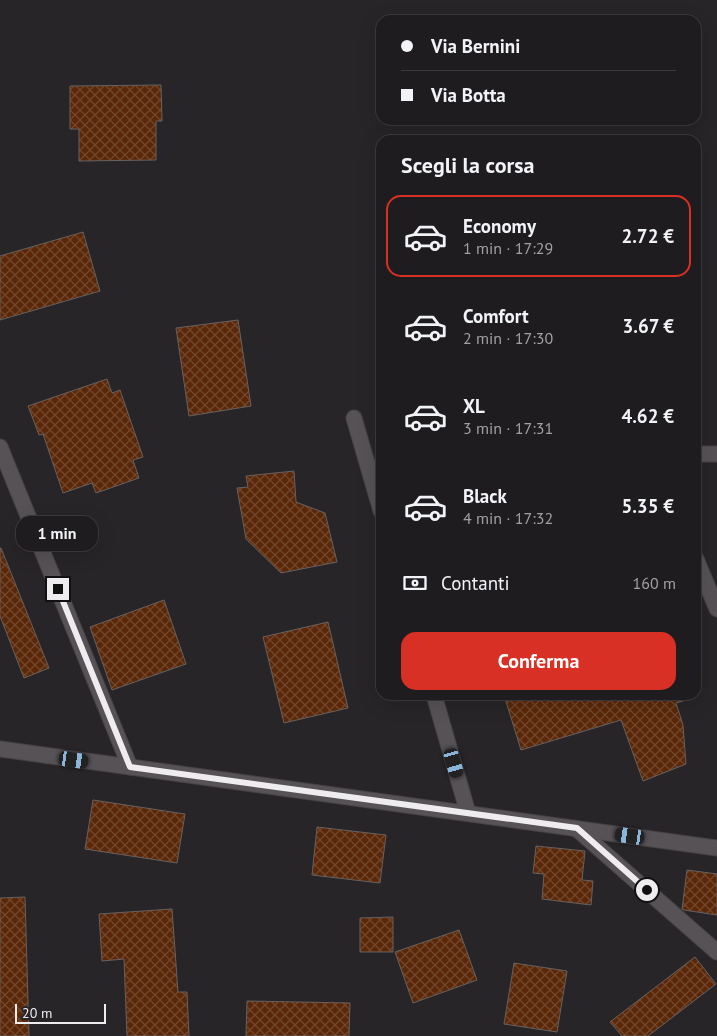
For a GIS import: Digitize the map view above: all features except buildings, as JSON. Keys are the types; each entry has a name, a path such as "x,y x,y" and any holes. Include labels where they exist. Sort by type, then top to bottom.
{"street":[{"path":"354,418 376,494"},
{"path":"0,447 130,767"},
{"path":"701,454 717,454"},
{"path":"701,570 717,608"},
{"path":"435,700 468,813"},
{"path":"0,749 717,848"},
{"path":"577,828 717,952"}],"route":[{"path":"58,589 130,767 577,828 647,890"}]}
